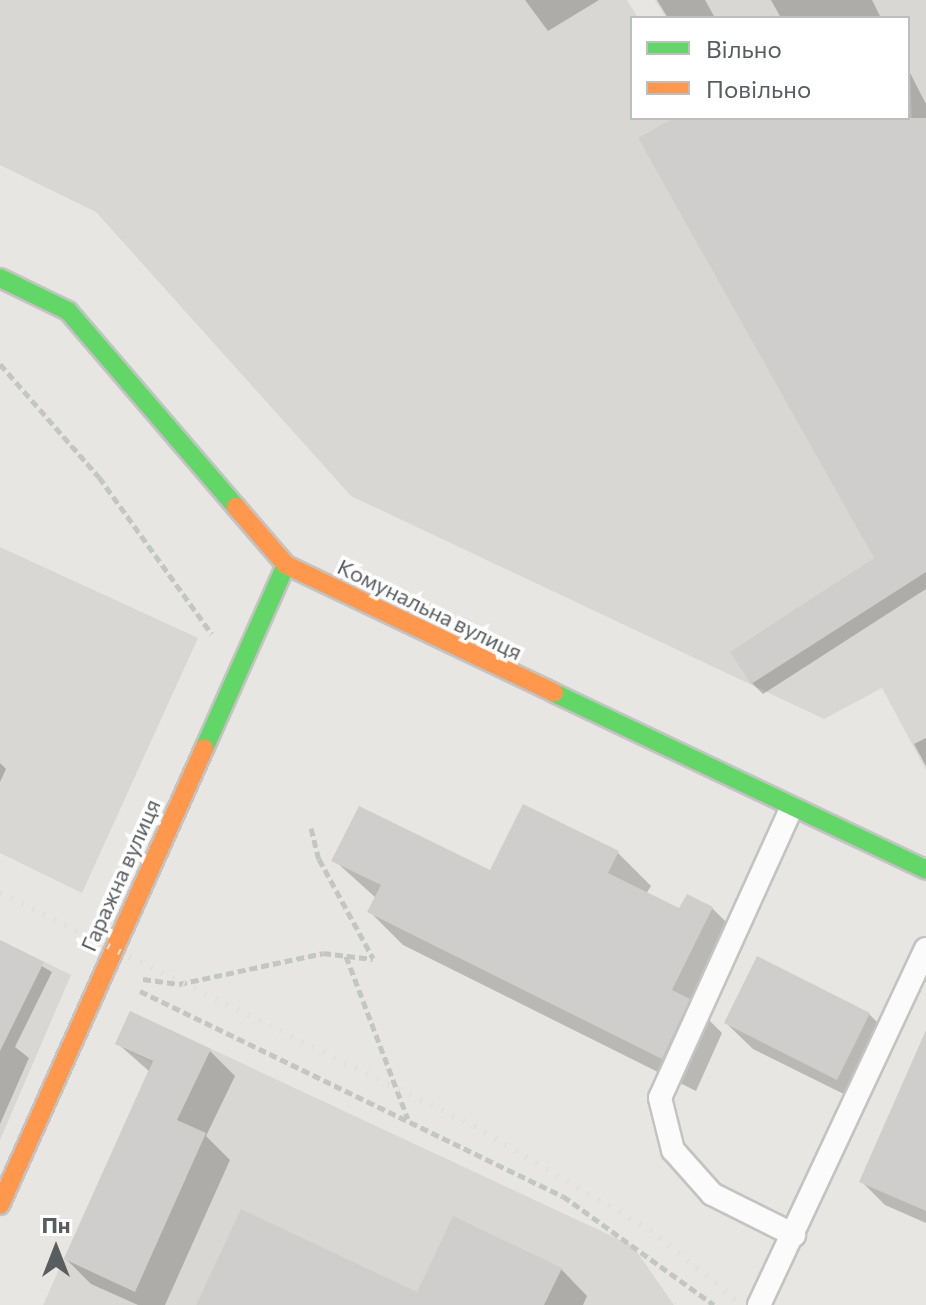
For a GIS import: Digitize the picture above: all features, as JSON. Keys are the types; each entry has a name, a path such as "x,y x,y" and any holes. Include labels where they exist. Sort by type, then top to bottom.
{"street":[{"name":"Комунальна вулиця","path":"0,278 68,311 286,565 791,809 926,870"},
{"name":"Гаражна вулиця","path":"0,1205 286,565"}],"lane":[{"path":"791,809 660,1098 673,1150 712,1194 794,1235"},
{"path":"759,1305 926,949"}],"path":[{"path":"0,364 99,477 239,671"},
{"path":"103,973 179,984 323,953 373,959 319,859 311,828"},
{"path":"346,956 409,1120"},
{"path":"103,973 563,1196 714,1305"}],"shaded area":[{"path":"0,0 627,0 637,16 630,16 630,120 698,120 926,492 926,770 882,688 824,719 351,496 96,212 0,165"},
{"path":"655,0 926,0 926,474 910,16 665,16"},
{"path":"0,547 198,638 82,893 0,853"},
{"path":"0,940 71,975 0,1140"},
{"path":"130,1011 633,1246 674,1305 43,1305 152,1062 115,1044"}],"building":[{"path":"926,118 926,572 751,684 730,652 874,558 638,138 670,120"},
{"path":"523,804 619,851 608,873 679,908 687,894 713,907 672,990 690,999 662,1059 367,912 381,885 331,861 359,806 490,870"},
{"path":"0,940 44,962 0,1051"},
{"path":"757,956 870,1013 837,1080 724,1023"},
{"path":"130,1011 211,1049 177,1120 206,1133 135,1292 64,1259 153,1061 115,1044"},
{"path":"926,1030 926,1211 859,1182"},
{"path":"241,1209 417,1292 453,1216 562,1268 544,1305 196,1305"}],"railway":[{"path":"0,893 474,1126 650,1230 742,1305"}],"traffic: fast":[{"path":"0,278 68,311 236,507"},
{"path":"204,749 286,565"},
{"path":"554,693 926,870"}],"traffic: slow":[{"path":"236,507 286,565 554,693"},
{"path":"0,1205 204,749"}]}
